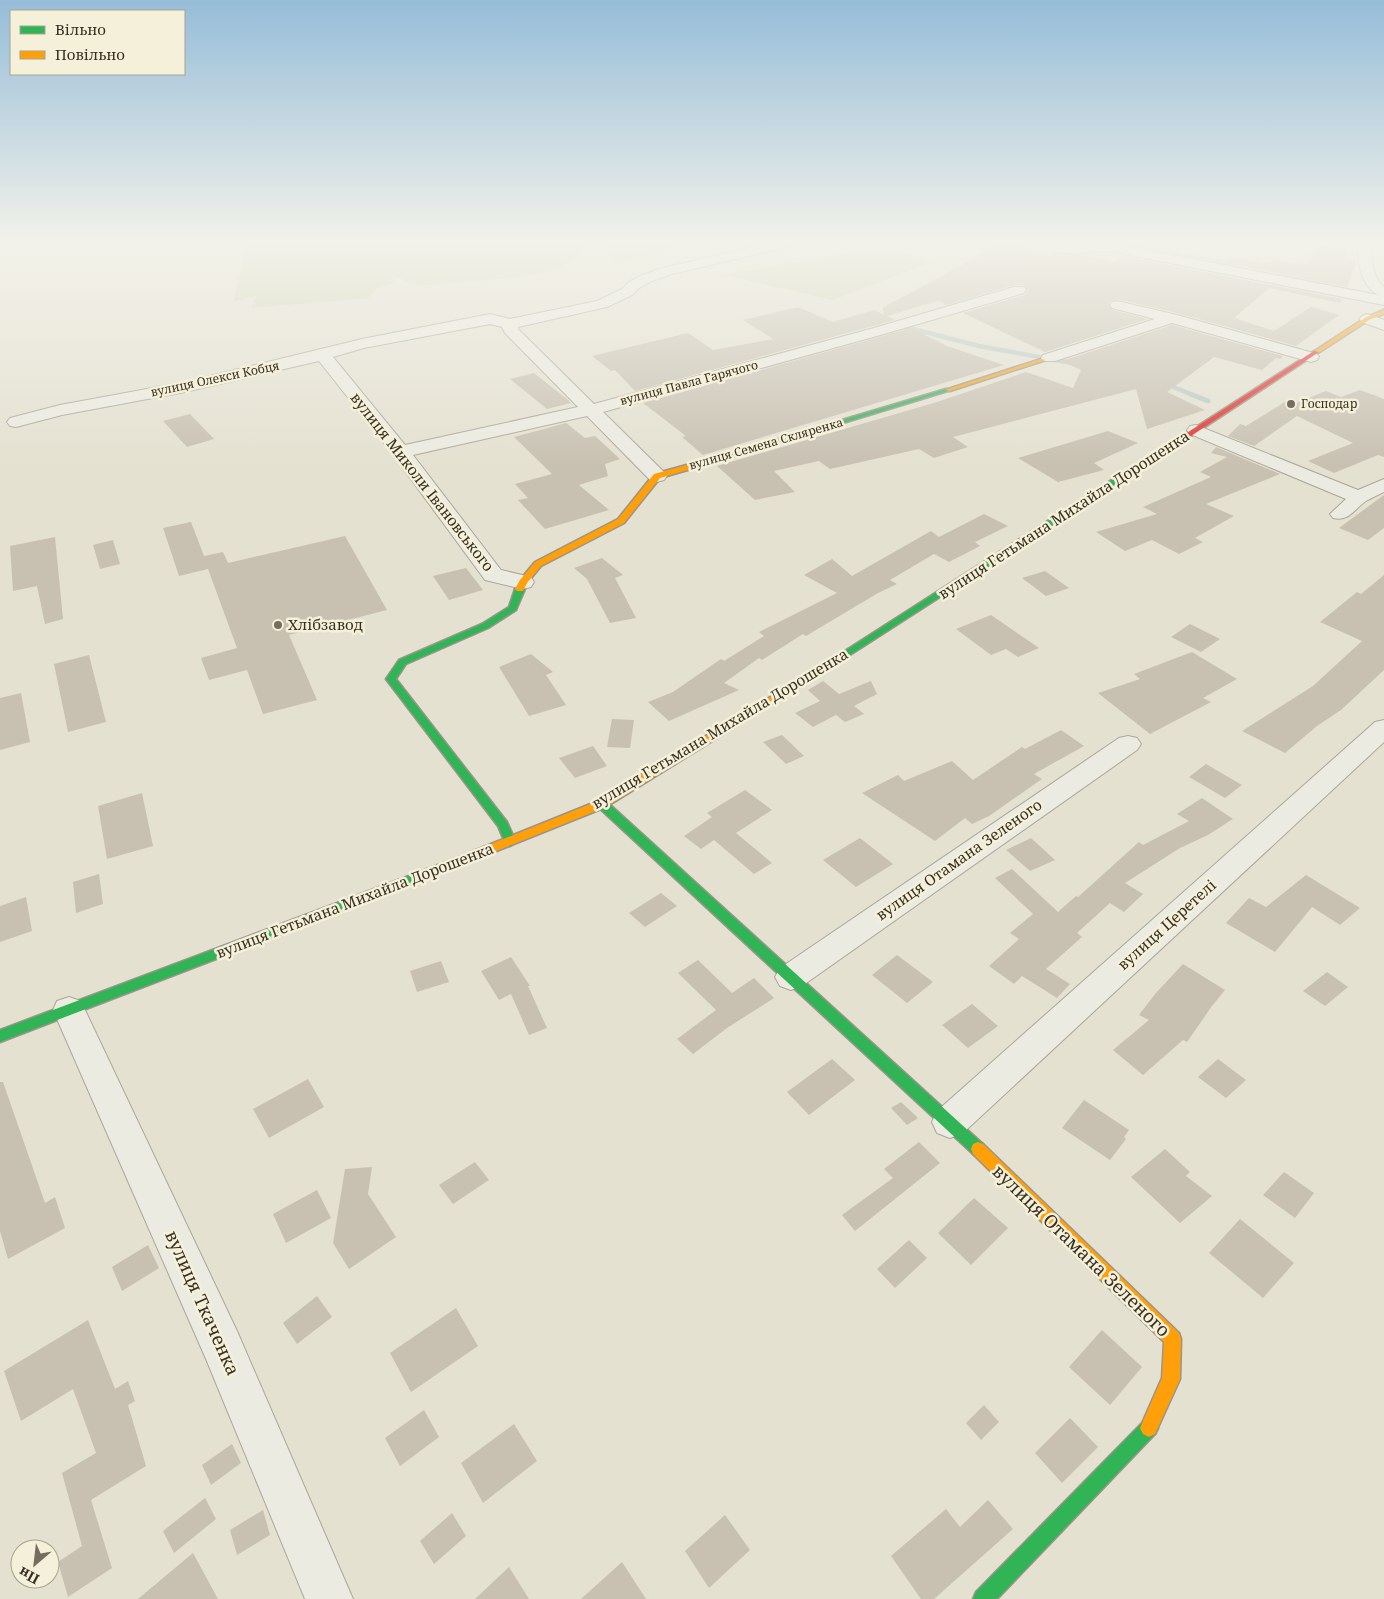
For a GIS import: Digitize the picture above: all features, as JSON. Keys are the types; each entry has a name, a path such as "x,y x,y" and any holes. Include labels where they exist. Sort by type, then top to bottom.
{"street":[{"name":"вулиця Олекси Кобця","path":"16,422 60,410 186,387 362,344 490,319 510,324 539,318"},
{"name":"вулиця Павла Гарячого","path":"400,452 590,410 925,318"},
{"path":"1172,318 1311,356"},
{"name":"вулиця Семена Скляренка","path":"656,476 930,396 1172,318"},
{"name":"вулиця Гетьмана Михайла Дорошенка","path":"0,1036 510,842 602,804 910,614 1370,318"},
{"path":"1367,319 1384,325"},
{"path":"510,324 510,330 656,476 621,521 538,564 523,582 513,608 485,626 402,662 391,679 503,825 510,842"},
{"name":"вулиця Миколи Івановського","path":"323,355 493,574 523,582"},
{"path":"1196,430 1359,497"},
{"path":"1340,514 1359,497 1384,485"},
{"name":"вулиця Церетелі","path":"950,1122 1384,728"},
{"name":"вулиця Отамана Зеленого","path":"791,977 1128,744"},
{"name":"вулиця Отамана Зеленого","path":"602,804 950,1122 1173,1338 1171,1379 1151,1426 983,1599"},
{"name":"вулиця Ткаченка","path":"69,1010 222,1346 329,1599"}],"building":[{"path":"753,318 823,318 833,322 848,318 890,318 895,320 635,391 615,370 611,371 592,356 688,333 713,350 773,339 743,320"},
{"path":"973,318 1148,319 1045,352"},
{"path":"1194,318 1234,318 1274,331 1295,318 1335,318 1296,346"},
{"path":"1172,325 1283,356 1280,359 1276,358 1262,370 1214,357 1167,392 1205,410 1147,429 1136,389 953,437 968,447 934,458 919,449 830,469 819,461 774,471 795,492 755,500 717,466 937,402 1026,372 1073,388 1081,370 1062,361"},
{"path":"911,328 947,346 1004,365 703,455 682,437 686,436 643,403"},
{"path":"534,373 571,403 547,409 510,379"},
{"path":"1360,390 1384,399 1384,457 1378,455 1334,473 1308,461 1353,443 1297,416 1254,446 1228,436 1240,424 1246,426 1288,400 1296,403 1326,391 1341,397"},
{"path":"190,414 214,439 187,447 163,421"},
{"path":"566,423 585,438 595,436 620,459 605,464 608,476 579,485 609,510 545,529 518,500 528,498 515,484 552,474 514,437"},
{"path":"1108,431 1138,443 1094,463 1104,470 1058,482 1018,458"},
{"path":"1216,447 1280,474 1206,504 1234,516 1195,538 1203,542 1179,554 1152,540 1125,551 1096,532 1157,514 1143,507 1211,477 1200,472 1227,457 1211,453"},
{"path":"1384,495 1384,528 1368,540 1339,528"},
{"path":"984,514 1008,526 975,542 980,546 949,562 934,554 890,580 897,584 878,593 806,636 803,634 762,660 759,658 724,683 739,690 669,721 648,702 673,692 721,659 724,661 764,636 759,632 837,593 804,575 832,559 852,576 931,531 939,537"},
{"name":"Хлібзавод","path":"191,522 204,556 223,552 228,563 345,536 387,610 289,635 317,700 263,714 247,670 209,680 201,658 237,648 208,569 179,576 163,528"},
{"path":"55,537 63,619 45,624 37,586 13,591 10,546"},
{"path":"113,540 120,564 100,569 93,545"},
{"path":"602,558 623,575 615,578 636,618 610,623 587,579 574,568"},
{"path":"466,568 483,590 449,600 433,576"},
{"path":"1045,571 1069,588 1046,596 1022,578"},
{"path":"1384,575 1384,670 1341,710 1317,726 1285,753 1242,731 1313,686 1362,641 1320,622 1357,592 1361,594"},
{"path":"991,615 1039,648 1018,657 1006,649 991,655 956,629"},
{"path":"1190,624 1220,639 1201,652 1171,637"},
{"path":"1192,652 1237,679 1203,698 1211,702 1150,734 1098,693 1140,679 1134,674"},
{"path":"531,654 553,672 546,675 566,705 529,716 499,667"},
{"path":"89,655 106,722 68,732 54,664"},
{"path":"823,681 839,694 871,681 877,694 854,706 864,714 845,722 836,715 813,727 795,713 820,701 808,690"},
{"path":"21,693 30,742 0,750 0,698"},
{"path":"612,719 634,720 630,748 607,747"},
{"path":"1061,730 1084,746 1034,774 1042,779 989,816 972,824 965,818 935,841 862,793 898,775 904,781 952,761 973,780 1022,747 1025,749"},
{"path":"782,735 804,756 786,764 763,742"},
{"path":"593,746 607,766 575,778 559,758"},
{"path":"1206,764 1242,785 1225,798 1189,777"},
{"path":"745,790 772,810 736,833 772,863 754,874 714,840 701,849 684,836 712,817 707,813"},
{"path":"142,793 153,846 107,859 98,806"},
{"path":"1202,798 1233,819 1208,835 1180,848 1125,883 1143,894 1124,912 1110,903 1077,933 1082,937 1046,969 1070,984 1057,998 1022,976 1014,984 989,966 1019,939 1010,933 1033,914 995,878 1012,869 1058,912 1076,896 1078,897 1139,842 1143,845 1189,821 1177,814"},
{"path":"860,838 893,864 856,887 823,860"},
{"path":"1031,838 1055,860 1030,871 1006,850"},
{"path":"99,874 103,904 76,913 73,882"},
{"path":"1306,875 1360,908 1340,925 1312,907 1275,952 1226,923 1249,898 1266,907"},
{"path":"661,893 677,906 645,927 629,913"},
{"path":"26,897 32,931 0,942 0,906"},
{"path":"897,955 933,982 907,1003 872,975"},
{"path":"511,957 530,986 528,986 547,1028 529,1035 511,994 499,1000 481,971"},
{"path":"698,960 732,993 754,978 774,998 727,1028 693,1054 677,1039 716,1010 678,973"},
{"path":"441,961 449,982 417,992 410,971"},
{"path":"1183,964 1225,990 1187,1042 1183,1040 1143,1075 1113,1050 1149,1020 1139,1015 1155,994"},
{"path":"1327,972 1348,987 1325,1006 1303,991"},
{"path":"972,1004 998,1026 968,1048 942,1025"},
{"path":"832,1059 855,1080 809,1115 787,1092"},
{"path":"1218,1059 1246,1080 1226,1098 1198,1077"},
{"path":"308,1079 324,1107 269,1138 253,1109"},
{"path":"0,1082 3,1082 45,1203 55,1197 65,1228 8,1259 0,1231"},
{"path":"1084,1100 1129,1130 1124,1137 1126,1139 1110,1160 1062,1128"},
{"path":"901,1102 918,1118 907,1125 891,1108"},
{"path":"919,1142 940,1163 855,1231 842,1215 893,1178 884,1169"},
{"path":"1165,1149 1190,1172 1186,1176 1212,1196 1180,1223 1131,1177"},
{"path":"475,1162 489,1180 453,1204 439,1185"},
{"path":"372,1167 368,1194 396,1237 349,1269 333,1243 345,1169"},
{"path":"1284,1172 1314,1193 1295,1218 1263,1195"},
{"path":"317,1190 331,1218 286,1243 273,1214"},
{"path":"974,1198 1008,1228 971,1265 938,1233"},
{"path":"1240,1219 1294,1263 1263,1298 1209,1253"},
{"path":"909,1240 927,1258 895,1288 877,1269"},
{"path":"148,1245 159,1268 122,1291 112,1267"},
{"path":"317,1296 332,1317 297,1344 283,1323"},
{"path":"456,1308 478,1346 411,1392 390,1353"},
{"path":"88,1320 115,1389 128,1381 135,1401 128,1405 146,1466 91,1500 112,1568 68,1597 60,1569 60,1561 82,1546 62,1473 96,1453 73,1389 21,1421 4,1371"},
{"path":"1102,1330 1142,1367 1110,1405 1069,1367"},
{"path":"984,1405 999,1422 981,1440 966,1423"},
{"path":"424,1410 439,1437 400,1466 385,1438"},
{"path":"1070,1418 1098,1447 1062,1483 1035,1453"},
{"path":"514,1424 537,1461 483,1503 461,1463"},
{"path":"232,1444 241,1463 211,1485 202,1465"},
{"path":"205,1498 216,1519 174,1553 163,1531"},
{"path":"988,1500 1013,1529 934,1599 921,1599 891,1556 946,1509 960,1527"},
{"path":"263,1510 270,1535 237,1555 230,1530"},
{"path":"452,1513 466,1536 434,1564 420,1541"},
{"path":"725,1515 750,1550 709,1588 685,1551"},
{"path":"193,1553 218,1599 138,1599"},
{"path":"622,1562 646,1599 581,1599"},
{"path":"509,1567 529,1599 475,1599"}],"waterway":[{"path":"905,327 979,346 1072,363"},
{"path":"1166,384 1193,395"},
{"path":"1190,394 1208,401"}],"traffic: fast":[{"path":"712,460 948,390"},
{"path":"825,667 1121,478"},
{"path":"510,842 503,825 391,679 402,662 485,626 513,608 520,589"},
{"path":"602,804 978,1149"},
{"path":"0,1036 475,855"},
{"path":"983,1599 1149,1428"}],"traffic: slow":[{"path":"1316,352 1370,318"},
{"path":"948,390 1043,360"},
{"path":"520,589 523,582 538,564 621,521 657,476 712,460"},
{"path":"475,855 602,804 825,667"},
{"path":"978,1149 1173,1339 1171,1379 1149,1428"}],"traffic: jam":[{"path":"1121,478 1316,352"}],"place":[{"name":"Господар","path":"1291,404"},
{"name":"Хлібзавод","path":"278,625"}]}
